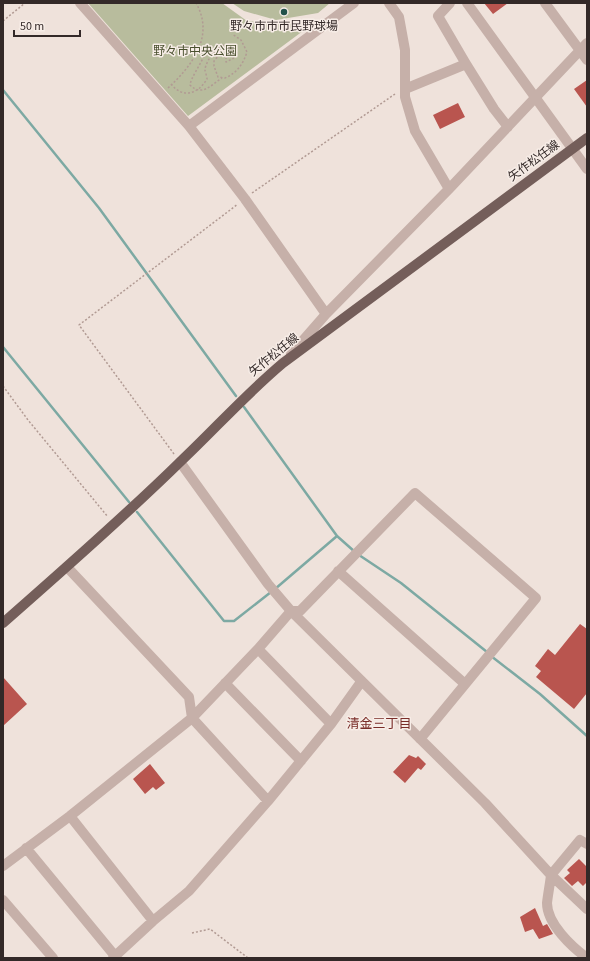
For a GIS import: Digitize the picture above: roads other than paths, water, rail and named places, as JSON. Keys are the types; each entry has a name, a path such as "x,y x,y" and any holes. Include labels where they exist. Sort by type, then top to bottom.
{"main road":[{"name":"矢作松任線","path":"3,623 114,524 180,462 259,384 283,364 587,138"}],"street":[{"path":"80,3 189,126 245,199 326,314"},
{"path":"189,126 354,3"},
{"path":"389,3 399,17 405,50 405,97 416,131 449,190"},
{"path":"450,3 438,16 494,109 508,127"},
{"path":"467,3 587,169"},
{"path":"545,3 584,47 587,60"},
{"path":"283,364 326,314 449,190 584,47"},
{"path":"405,89 466,64"},
{"path":"180,462 287,607 361,682 485,803 551,875 587,909"},
{"path":"287,607 300,611 415,493 536,598 420,739"},
{"path":"67,567 189,697 192,718 268,801"},
{"path":"338,571 465,684"},
{"path":"3,866 70,816 192,718 258,649 287,607"},
{"path":"258,649 331,724"},
{"path":"26,848 114,957 153,920 189,891 301,761 331,724 361,682"},
{"path":"225,683 301,761"},
{"path":"70,816 153,920"},
{"path":"587,844 580,840 551,875 547,904 551,917 570,945 587,958"},
{"path":"3,900 53,958"}],"waterway":[{"path":"3,90 99,208 236,396"},
{"path":"3,347 129,502"},
{"path":"244,407 337,536 355,552"},
{"path":"137,512 224,621 234,621 271,592"},
{"path":"275,589 337,536"},
{"path":"359,555 401,583 487,652"},
{"path":"491,656 540,694 587,736"}],"place":[{"name":"野々市市市民野球場","path":"284,12"}],"district":[{"name":"清金三丁目","path":"379,724"}],"park label":[{"name":"野々市中央公園","path":"195,51"}]}
